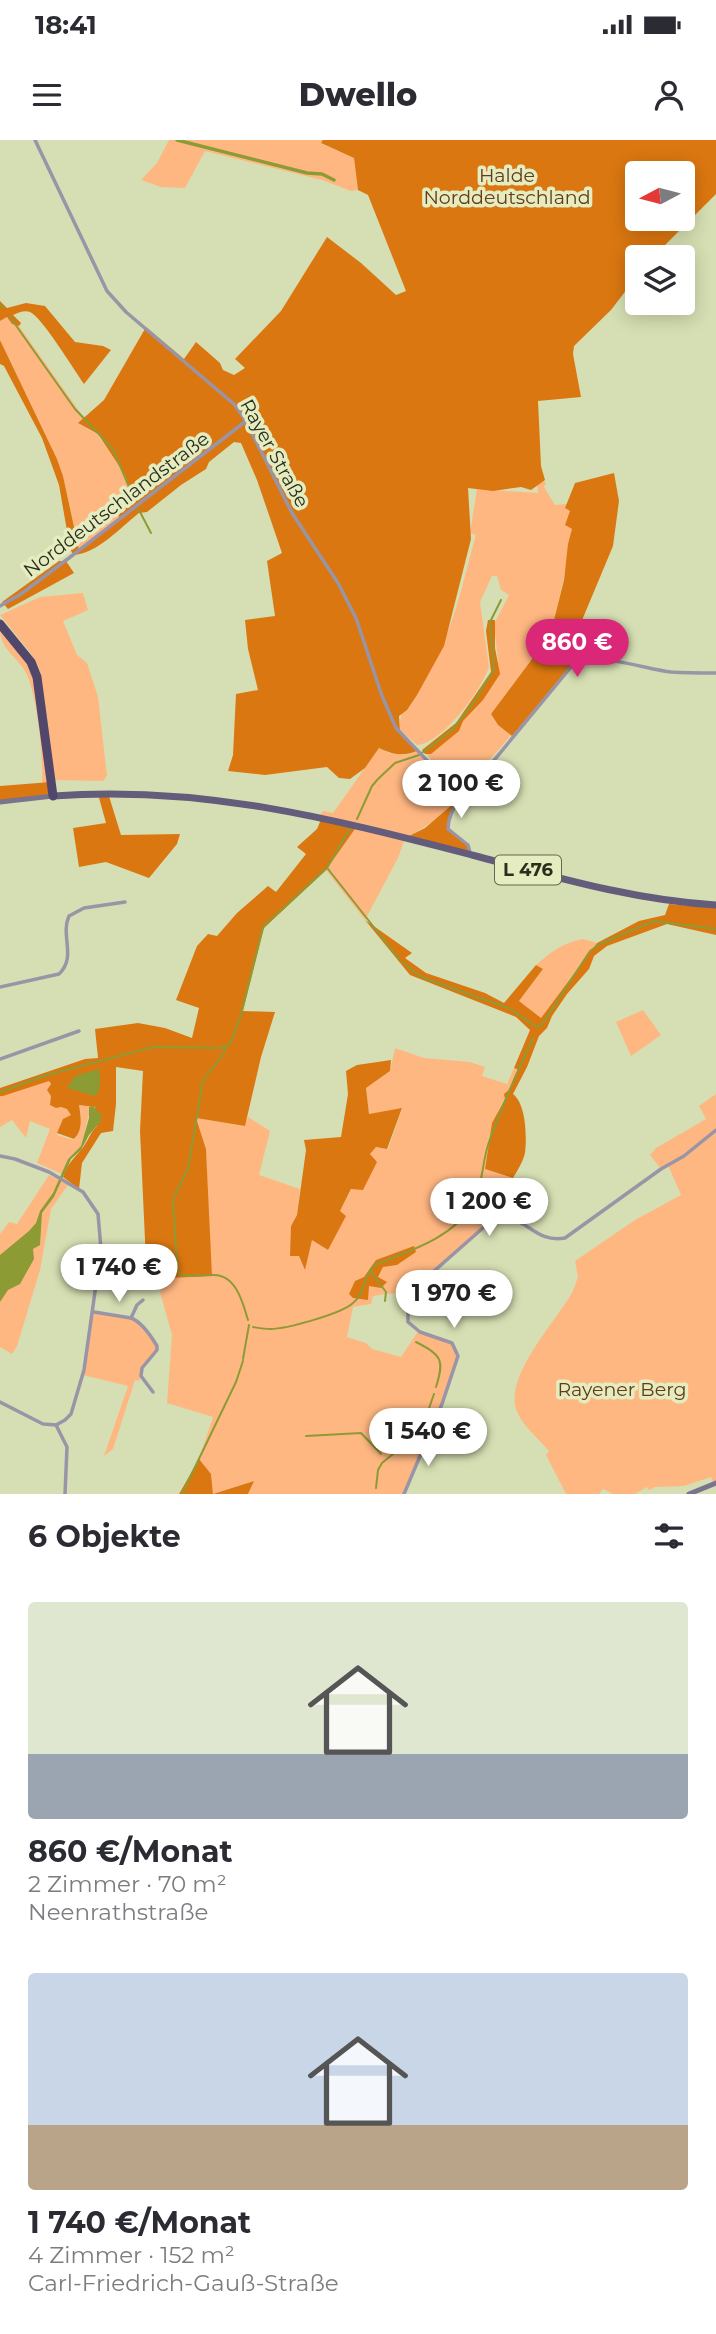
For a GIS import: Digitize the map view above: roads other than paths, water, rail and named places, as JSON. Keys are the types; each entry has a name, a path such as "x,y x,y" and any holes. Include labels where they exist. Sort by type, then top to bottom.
{"highway":[{"path":"0,624 31,662 37,677 53,796"}],"main road":[{"name":"L 476","path":"1,802 103,793 190,796 285,809 614,891 716,905"},
{"path":"689,1494 716,1483"}],"street":[{"name":"Rayer Straße","path":"35,140 107,291 126,312 228,398 246,421 280,492 338,583 356,618 392,721 438,772 452,779 475,779"},
{"name":"Norddeutschlandstraße","path":"0,606 74,555 246,421"},
{"path":"470,855 468,845 450,832 447,825 460,798 576,661 584,658 599,659 669,672 716,673"},
{"path":"0,987 59,974 68,958 65,929 69,916 84,908 125,902"},
{"path":"0,1059 79,1031"},
{"path":"404,1494 442,1404 458,1356 453,1343 420,1332 408,1322 408,1303 416,1287 495,1220 512,1217 545,1236 565,1238 684,1156 716,1130"},
{"path":"0,1402 43,1424 56,1425 71,1413 84,1370 101,1255 98,1214 83,1192 61,1178 15,1159 1,1158"},
{"path":"131,1318 137,1305 143,1300"},
{"path":"93,1312 131,1318 142,1326 157,1346 157,1350 142,1368 141,1376 153,1392"},
{"path":"56,1425 67,1447 65,1494"}],"waterway":[{"path":"177,140 307,173 322,174 334,180"},
{"path":"10,317 75,409 113,449 135,501"},
{"path":"139,510 151,533"},
{"path":"357,819 378,779 395,763 419,755 451,731 472,705 494,669 490,622 501,600"},
{"path":"0,1092 47,1075 153,1047 220,1048 230,1044 240,1018 263,927 327,868 350,828"},
{"path":"328,869 399,959"},
{"path":"511,1009 535,1026 541,1026 590,951 654,921 716,929"},
{"path":"402,962 421,977 508,1008"},
{"path":"253,1327 270,1329 288,1326 326,1316 347,1307 357,1300 374,1265 442,1235 464,1216 476,1197 489,1142 533,1038"},
{"path":"225,1048 203,1080 188,1169 173,1199 177,1271 181,1275 214,1275 228,1280 237,1291 248,1320"},
{"path":"370,1270 386,1292 385,1301"},
{"path":"243,1359 249,1325"},
{"path":"416,1342 439,1359 440,1370 436,1387"},
{"path":"182,1494 236,1382 243,1361"},
{"path":"376,1488 378,1470 382,1463 421,1431 434,1394"},
{"path":"306,1436 361,1433 381,1454"}],"park label":[{"name":"Halde Norddeutschland","path":"507,186"},
{"name":"Rayener Berg","path":"622,1389"}]}
